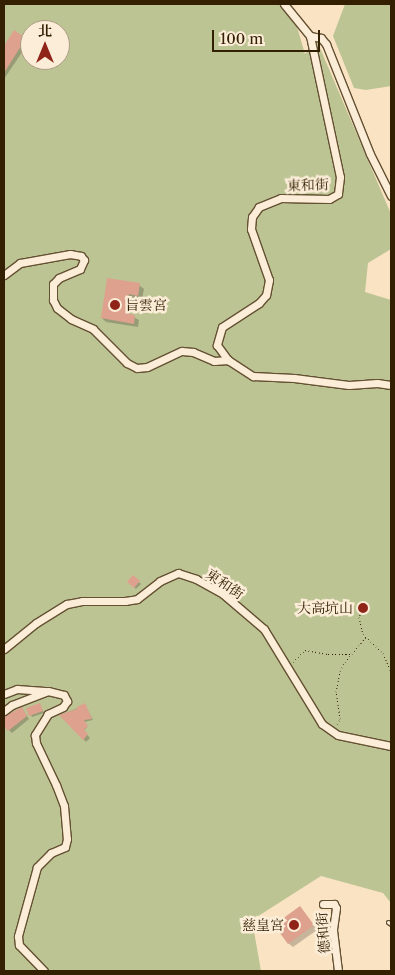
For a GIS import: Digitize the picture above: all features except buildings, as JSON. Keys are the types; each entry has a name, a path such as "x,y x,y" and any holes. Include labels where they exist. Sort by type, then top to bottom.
{"street":[{"path":"284,4 310,36 321,38 326,44 370,154 391,196"},
{"name":"東和街","path":"228,360 217,345 217,338 222,326 259,303 266,295 268,288 269,280 251,229 252,217 259,206 281,198 307,200 334,198 338,194 341,184 310,36"},
{"path":"4,276 20,263 70,254 81,256 84,260 80,269 59,278 53,284 53,300 58,308 71,319 93,328 127,363 137,368 147,367 182,351 193,352 214,361 228,360 253,376 294,378 349,385 377,383 391,385"},
{"name":"東和街","path":"4,649 36,623 67,604 82,601 125,602 137,599 160,581 178,573 196,578 223,594 264,629 322,724 338,735 391,746"},
{"path":"4,694 17,689 48,691 64,695 67,701 63,707 48,714 38,726 35,735 36,743 64,806 66,839 65,846 51,853 37,868 18,936 19,945 44,971"},
{"path":"4,711 12,705 48,691"},
{"name":"德和街","path":"322,904 334,904 336,908 333,930 338,971"}],"path":[{"path":"363,608 359,616 363,634 383,653 391,672"},
{"path":"332,731 340,719 336,692 340,671 366,637"},
{"path":"288,668 305,650 328,654 352,654"}],"green space":[{"path":"4,4 279,4 297,27 305,54 317,41 391,214 391,249 368,263 365,292 391,300 391,903 383,893 321,876 252,920 261,971 4,971"},
{"path":"345,4 391,4 391,86 366,90 354,88 333,36"}],"place":[{"name":"旨雲宮","path":"115,305"},
{"name":"大高坑山","path":"363,608"},
{"name":"慈皇宮","path":"294,925"}]}
